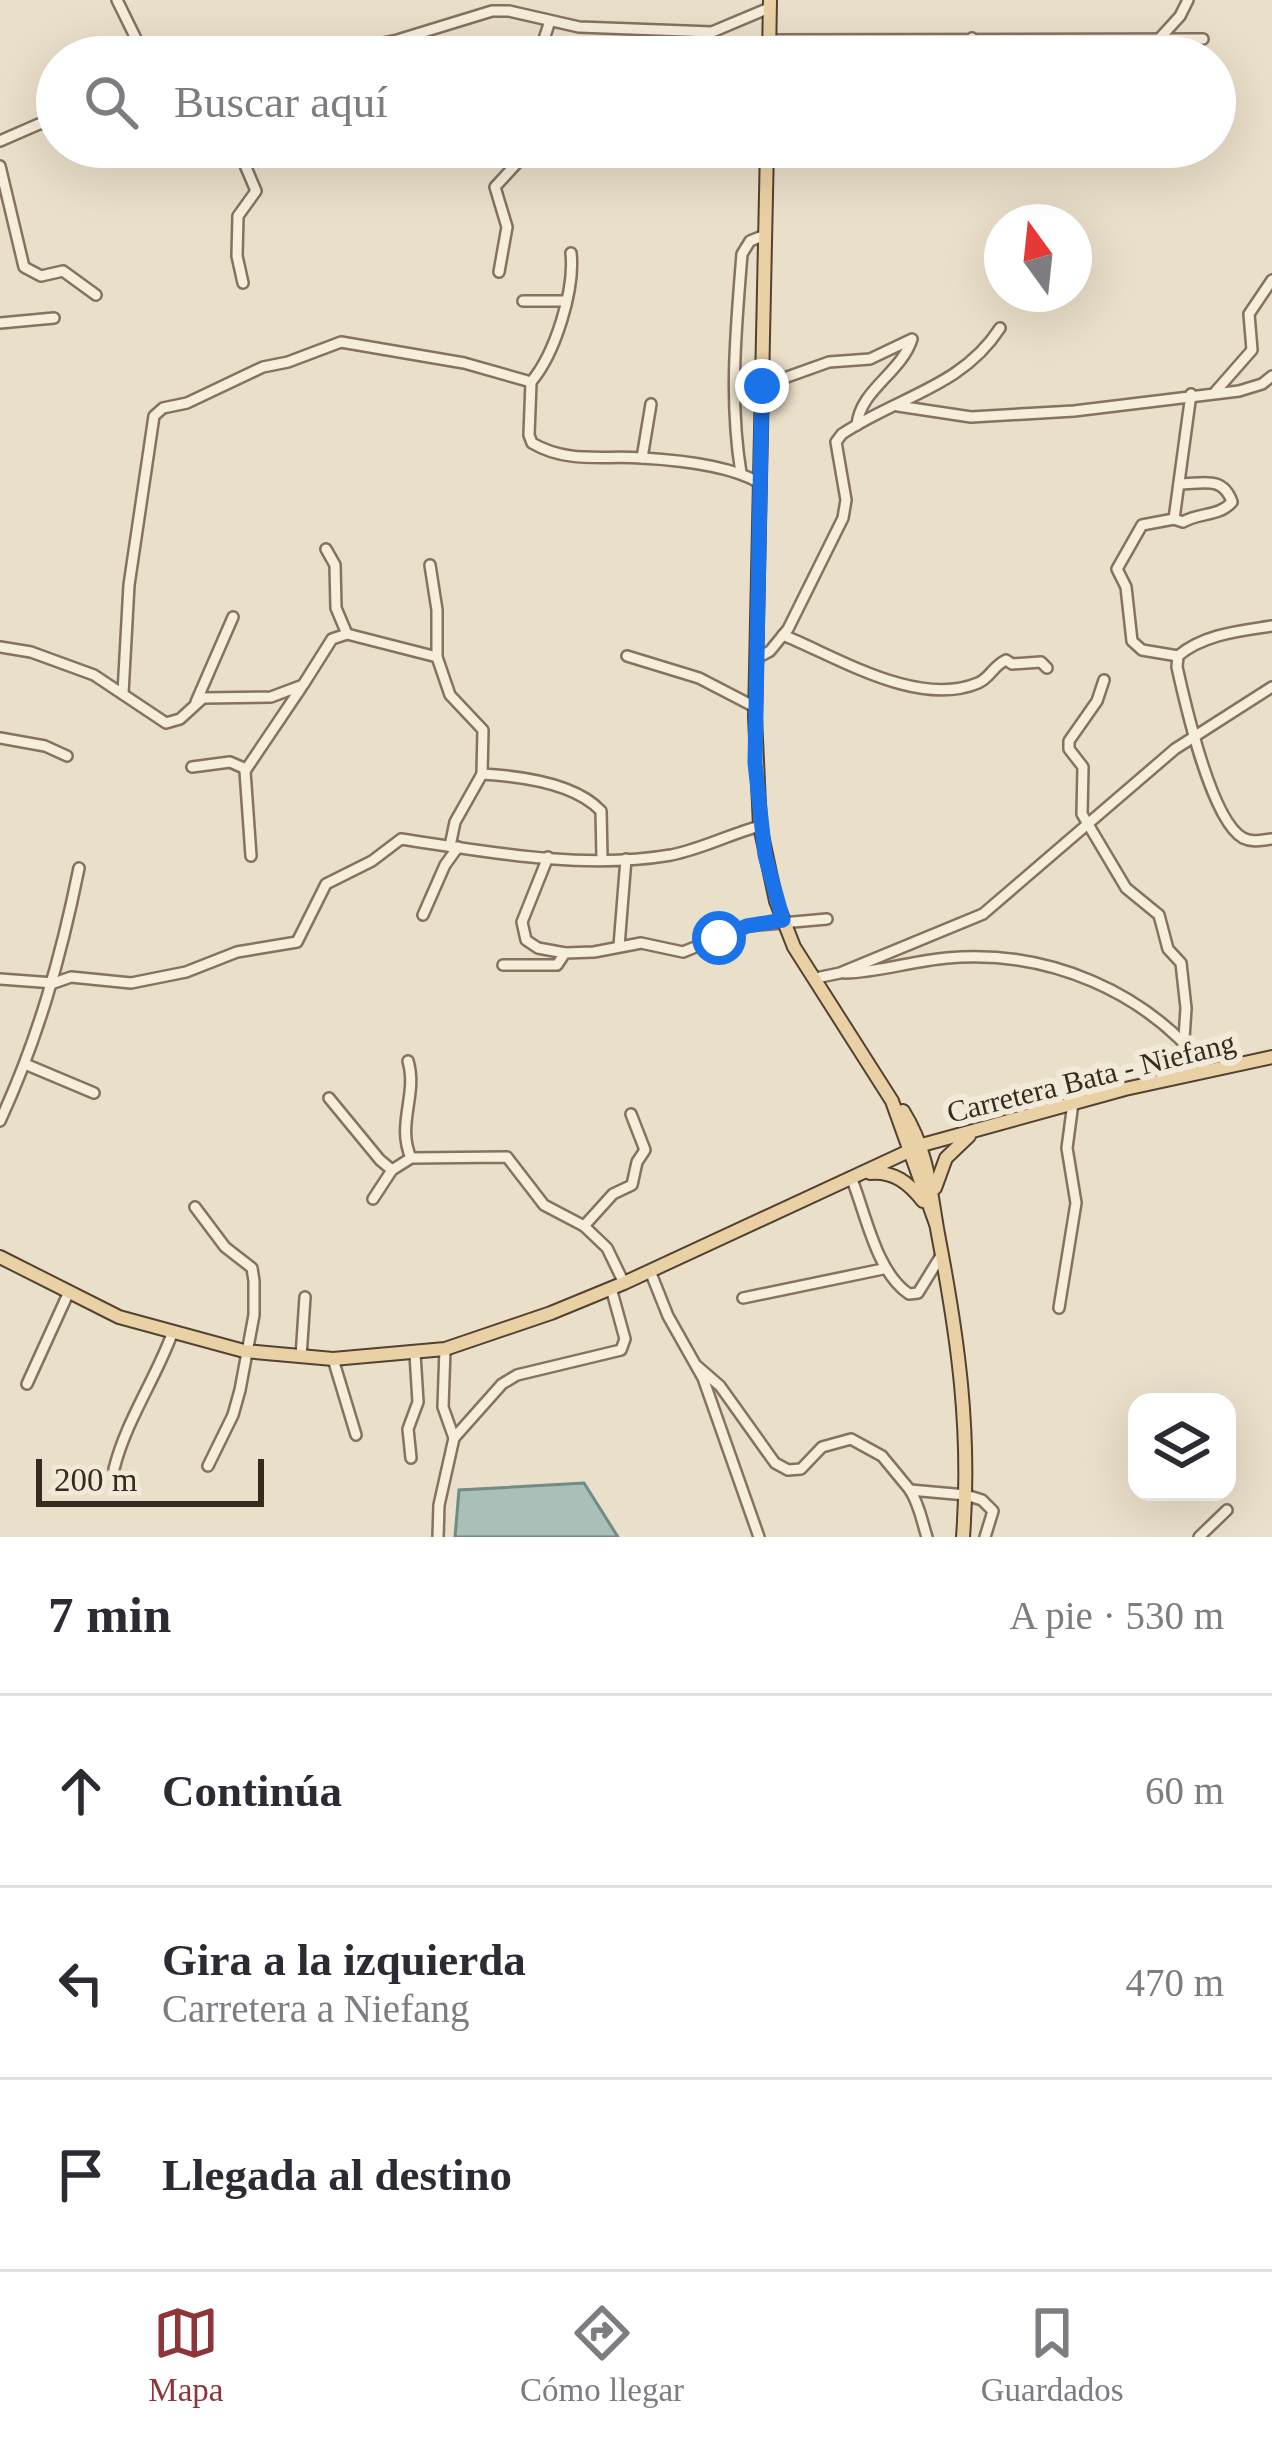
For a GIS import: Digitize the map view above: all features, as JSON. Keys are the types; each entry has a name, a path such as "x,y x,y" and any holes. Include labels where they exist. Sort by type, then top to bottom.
{"main road":[{"path":"769,36 770,4"},
{"path":"767,168 755,707 760,826 794,947 898,1106 934,1195"},
{"name":"Carretera Bata - Niefang","path":"2,1264 119,1317 244,1351 333,1359 416,1354 497,1333 618,1285 916,1147 1073,1102 1272,1057"},
{"path":"898,1106 916,1147 934,1218 965,1396 963,1537"},
{"path":"898,1106 916,1124 950,1137"},
{"path":"934,1218 934,1195 946,1158 983,1127"},
{"path":"895,1156 903,1150 906,1132"},
{"path":"854,1176 894,1175 908,1183 934,1218"}],"street":[{"path":"117,0 135,36"},
{"path":"1162,36 1188,0"},
{"path":"410,36 492,11 596,28 712,32 770,4"},
{"path":"545,36 550,21"},
{"path":"0,141 36,125"},
{"path":"0,166 24,267 41,276 63,271 96,295"},
{"path":"243,283 237,256 238,217 256,191 246,168"},
{"path":"500,272 507,226 495,188 513,168"},
{"path":"741,473 733,366 742,254 745,245 765,235"},
{"path":"572,253 565,301 543,369 531,382 532,443 557,454 588,459 642,458 741,473 760,483"},
{"path":"1216,391 1252,350 1249,314 1272,280"},
{"path":"523,302 565,301"},
{"path":"0,322 54,318"},
{"path":"757,658 783,635 843,518 846,500 836,442 857,425 964,369 986,350 1000,328"},
{"path":"762,386 829,362 870,359 912,339 905,355 858,409 857,425"},
{"path":"123,693 126,617 140,499 154,416 164,408 187,403 263,367 341,342 464,363 531,382"},
{"path":"898,406 971,417 1074,411 1239,391 1269,381"},
{"path":"1174,519 1191,394"},
{"path":"642,458 651,404"},
{"path":"1179,484 1219,484 1232,502 1219,513 1142,525 1117,569 1126,587 1132,641 1142,650 1178,656 1207,639 1272,626"},
{"path":"326,548 338,577 335,604 347,634"},
{"path":"423,915 454,847 455,822 482,774 483,730 450,695 437,657 430,565"},
{"path":"196,702 233,617"},
{"path":"251,856 246,769 332,639 347,634 437,657"},
{"path":"783,635 897,686 963,687 987,678 994,666 1006,660 1012,664 1041,662 1047,668"},
{"path":"0,647 79,669 166,723 180,719 203,698 277,696 303,685"},
{"path":"627,656 699,678 755,707"},
{"path":"1178,656 1193,736 1229,824 1244,838 1271,839"},
{"path":"1104,680 1097,700 1069,742 1084,766 1082,814 1126,888 1159,915 1168,949 1181,963 1184,1039"},
{"path":"840,973 983,914 1193,736 1272,687"},
{"path":"0,737 45,746 67,756"},
{"path":"192,767 230,762 246,769"},
{"path":"482,774 513,777 589,799 601,811 602,859"},
{"path":"0,979 54,983 71,977 131,983 186,972 237,952 297,942 326,884 372,861 394,841 548,857 626,859 685,852 760,826"},
{"path":"548,857 525,910 522,932 538,948 594,952 641,943 683,952 747,926 827,919"},
{"path":"619,946 626,859"},
{"path":"0,1121 54,983 79,868"},
{"path":"503,965 557,965 565,953"},
{"path":"816,978 947,958 1000,957 1053,967 1150,1011 1184,1039 1208,1071"},
{"path":"407,1060 414,1083 404,1144 411,1158"},
{"path":"25,1064 94,1093"},
{"path":"329,1098 392,1170"},
{"path":"1059,1308 1076,1203 1067,1148 1073,1102"},
{"path":"584,1226 614,1194 632,1185 645,1150 631,1114"},
{"path":"373,1199 392,1170 411,1158 507,1157 544,1205 584,1226 607,1248 618,1285 625,1339 621,1350 517,1375 502,1384 454,1438 439,1505 438,1537"},
{"path":"854,1176 884,1269 900,1288 918,1293 942,1254"},
{"path":"195,1207 225,1247 252,1268 254,1315 233,1415 208,1466"},
{"path":"743,1298 884,1269"},
{"path":"650,1271 668,1316 697,1366 759,1537"},
{"path":"27,1384 68,1294"},
{"path":"301,1357 305,1297"},
{"path":"114,1469 121,1442 159,1370 172,1334"},
{"path":"445,1349 443,1407 454,1438"},
{"path":"411,1458 408,1429 418,1402 416,1354"},
{"path":"333,1359 356,1435"},
{"path":"697,1366 720,1386 775,1463 788,1470 801,1468 822,1447 851,1439 882,1456 921,1507 920,1523 927,1537"},
{"path":"910,1490 982,1500 993,1511 985,1537"},
{"path":"1199,1537 1228,1510"}],"water":[{"path":"584,1483 618,1537 455,1537 459,1490"}],"route":[{"path":"719,938 747,926 783,920 765,855 755,763 762,386"}]}
